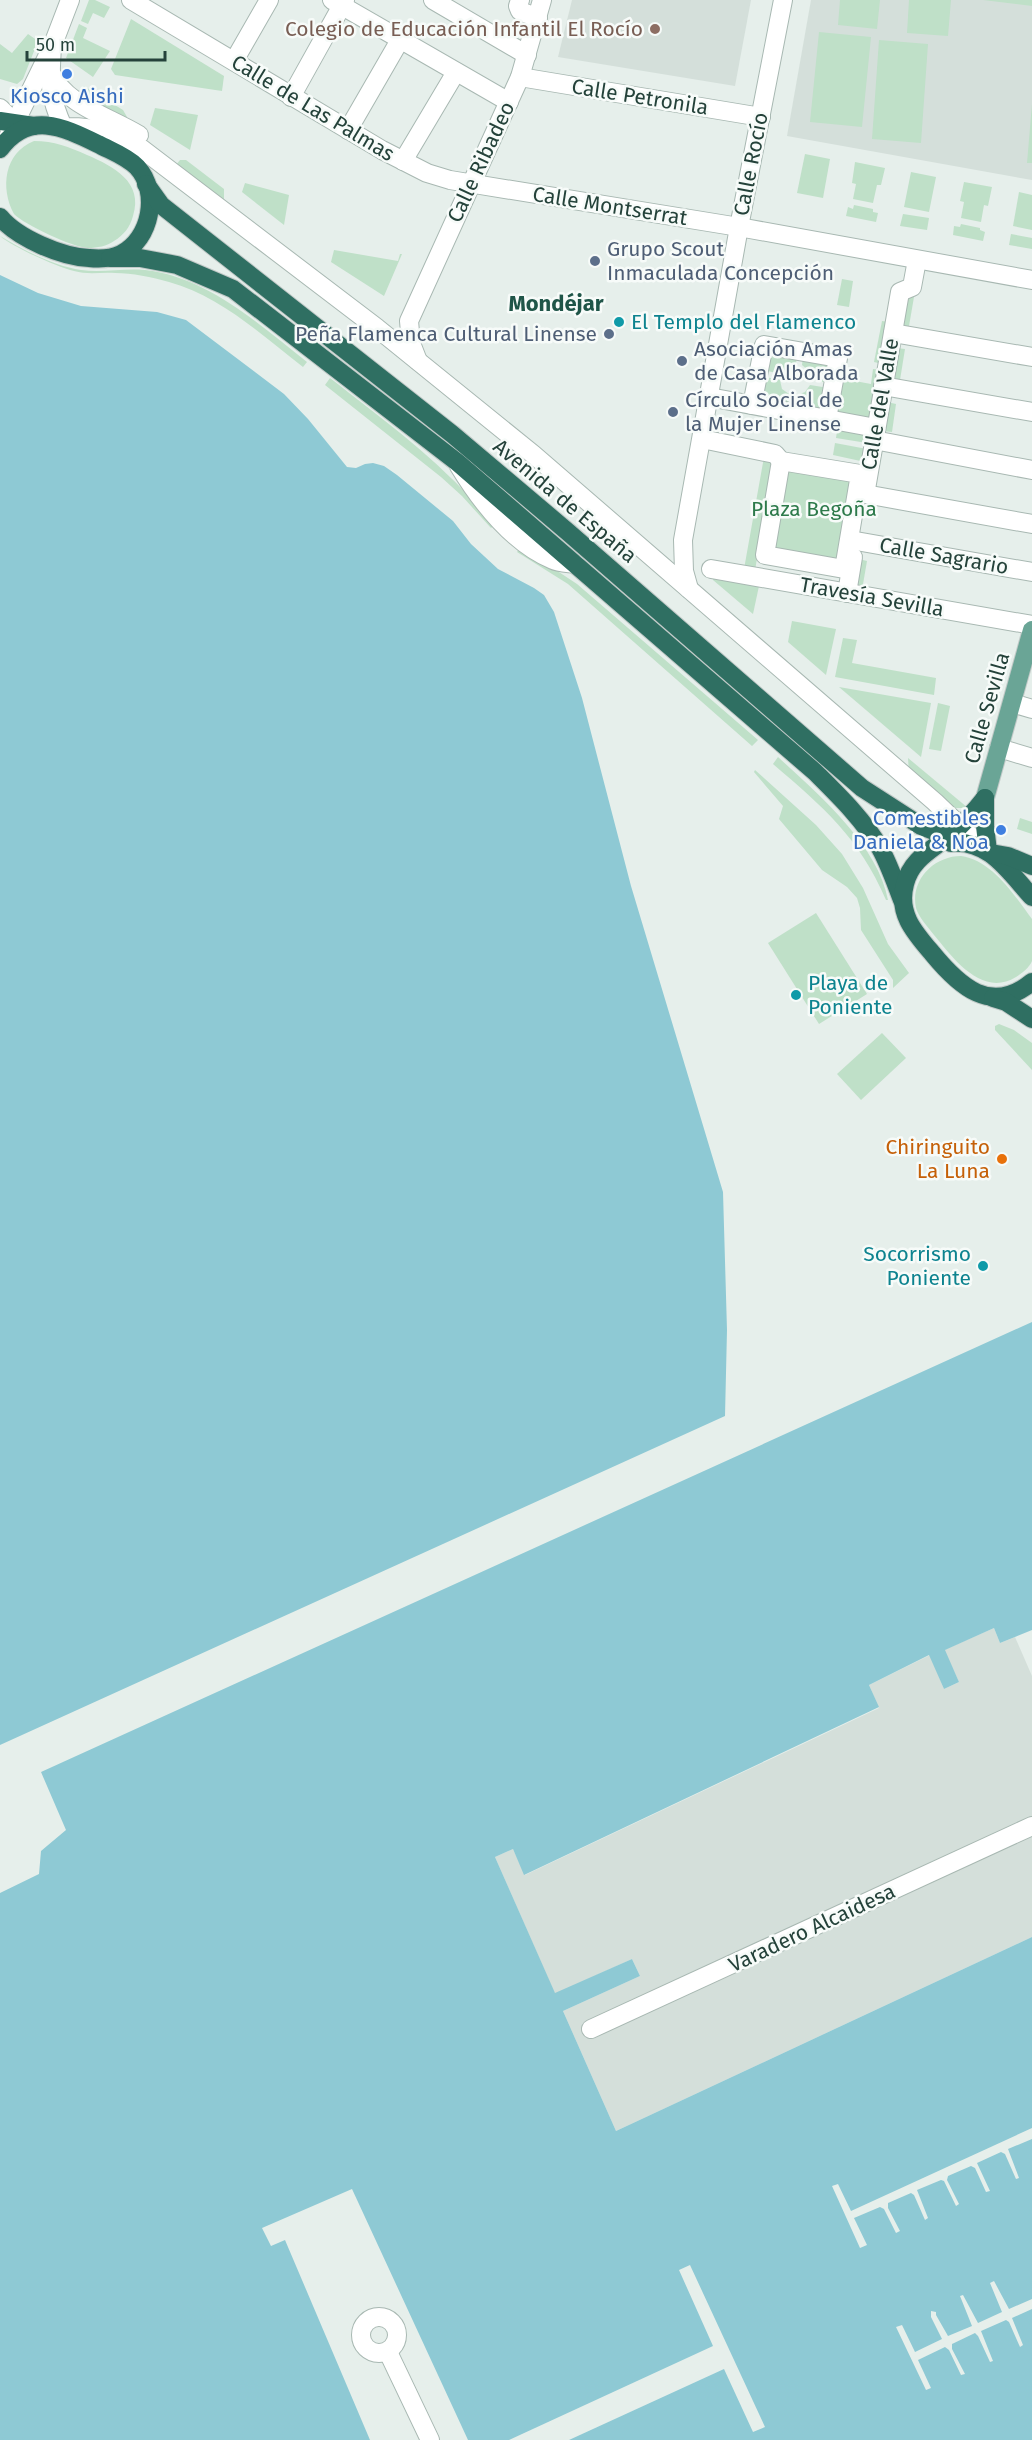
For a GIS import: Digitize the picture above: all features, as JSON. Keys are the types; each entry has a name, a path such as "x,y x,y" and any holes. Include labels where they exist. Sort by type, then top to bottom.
{"highway":[{"path":"8,122 63,127"},
{"path":"3,146 19,132 36,126"},
{"name":"Avenida de España","path":"63,127 125,158 137,168 161,205 461,441 862,788 898,813 956,835"},
{"path":"110,258 121,254 136,243 143,233 150,207 146,184"},
{"name":"Avenida de España","path":"0,217 8,227 24,237 63,253 82,258 140,258 177,265 233,289 457,462 815,772 844,802 879,846 902,900 911,929 952,978 967,989 1006,1002 1032,1019"},
{"path":"902,900 909,872 918,859 956,835 985,798"},
{"path":"985,798 988,851 1032,897"},
{"path":"956,835 988,851 1032,866"},
{"path":"985,996 1002,997 1013,994 1032,982"}],"main road":[{"name":"Calle Sevilla","path":"985,798 1031,640"}],"street":[{"path":"3,146 8,122 52,47 70,0"},
{"name":"Calle de Las Palmas","path":"131,0 154,6 291,97 403,161 427,173 470,183"},
{"path":"234,61 269,0"},
{"path":"433,0 527,56"},
{"path":"520,0 520,11 538,18"},
{"name":"Calle Ribadeo","path":"410,321 470,183 520,77 542,0"},
{"name":"Calle Rocío","path":"690,589 684,578 683,540 738,227 783,0"},
{"path":"291,97 340,2 509,102"},
{"path":"348,130 400,39"},
{"path":"52,47 50,71 52,102 63,127"},
{"path":"50,71 57,86 70,97 146,140 160,153 173,173"},
{"path":"403,161 456,72"},
{"name":"Calle Petronila","path":"520,77 761,117"},
{"path":"0,108 8,122"},
{"name":"Avenida de España","path":"63,127 103,129 142,149 377,328 534,455 690,589 956,835"},
{"name":"Calle Montserrat","path":"470,183 738,227 1032,280"},
{"name":"Calle del Valle","path":"847,579 865,494 864,472 875,434 900,291 912,287 917,260"},
{"path":"377,328 397,326 410,321 411,343 419,363"},
{"path":"893,333 1032,357"},
{"path":"752,405 764,345 838,358 827,419"},
{"path":"883,386 1032,412"},
{"path":"709,397 827,419 875,434 1032,470"},
{"path":"702,440 775,454 781,461 864,472 847,579 765,555"},
{"path":"756,577 760,559 765,555 781,461"},
{"path":"865,494 1032,524"},
{"path":"646,551 670,552 679,548 683,540"},
{"name":"Calle Sagrario","path":"856,541 1032,572"},
{"name":"Travesía Sevilla","path":"711,569 756,577 847,579 1032,625"},
{"path":"1012,702 1032,709"},
{"path":"999,748 1032,758"},
{"name":"Varadero Alcaidesa","path":"591,2029 1032,1826"},
{"path":"388,2352 430,2440"}],"shaded area":[{"name":"Colegio de Educación Infantil El Rocío","path":"572,0 751,0 735,86 558,57"},
{"path":"811,0 1032,0 1032,180 787,136"},
{"path":"994,1628 1000,1643 1015,1637 1032,1676 1032,1937 616,2131 563,2011 640,1976 632,1959 555,1994 495,1857 513,1849 525,1875 879,1708 869,1685 930,1655 944,1689 959,1682 944,1650"}],"green space":[{"path":"89,0 95,0 110,7 104,18 93,13 88,24 81,21"},
{"path":"840,0 880,0 877,29 838,25"},
{"path":"909,0 951,0 948,36 907,33"},
{"path":"983,0 1032,0 1032,6"},
{"path":"131,19 224,76 222,91 115,75 111,69"},
{"path":"79,24 87,28 83,38 110,51 93,77 66,58"},
{"path":"819,32 871,37 862,127 810,122"},
{"path":"28,34 38,41 23,79 17,84 0,79 0,44 12,53"},
{"path":"879,40 928,44 921,143 872,139"},
{"path":"84,86 123,110 127,117 126,120 77,93"},
{"path":"1032,104 1032,163 1027,163"},
{"path":"155,108 198,115 190,150 150,125"},
{"path":"34,141 55,143 74,149 107,164 124,177 134,194 135,204 130,224 121,236 102,246 81,247 60,240 14,214 7,193 8,172 16,154"},
{"path":"805,154 830,159 823,198 797,193"},
{"path":"180,160 186,160 224,189 224,201 176,165"},
{"path":"855,162 885,168 881,185 877,185 873,203 853,199 856,184 852,183"},
{"path":"911,172 936,177 929,212 904,207"},
{"path":"964,182 992,187 988,206 984,205 981,222 961,218 964,202 960,201"},
{"path":"245,183 289,195 284,225 242,192"},
{"path":"1019,192 1032,195 1032,230 1013,226"},
{"path":"854,205 873,209 873,212 878,213 876,222 846,216 848,207 853,209"},
{"path":"903,214 929,218 927,230 900,226"},
{"path":"961,224 980,228 985,232 983,241 953,235 954,226 960,227"},
{"path":"1011,234 1032,238 1032,249 1009,245"},
{"path":"0,236 39,257 71,268 89,271 145,270 168,274 190,282 212,292 252,318 307,362 303,367 240,318 188,288 135,275 74,271 36,256 15,246"},
{"path":"334,250 398,261 402,254 384,296 331,262"},
{"path":"842,279 853,281 849,307 837,305"},
{"path":"905,295 914,297 909,326 900,325"},
{"path":"882,321 890,322 882,364 874,362"},
{"path":"897,348 905,349 900,380 891,378"},
{"path":"767,350 797,355 796,364 788,366 781,374 763,370"},
{"path":"803,356 833,361 829,383 812,380 810,372 802,365"},
{"path":"873,369 882,370 872,422 837,416 844,379 871,384"},
{"path":"761,376 780,380 782,389 789,394 788,403 756,396"},
{"path":"330,378 437,465 494,525 491,528 441,477 325,385"},
{"path":"810,385 829,388 825,410 795,404 797,395 805,392"},
{"path":"887,402 896,404 892,432 882,431"},
{"path":"838,425 870,431 867,443 836,438"},
{"path":"835,443 867,449 865,462 833,455"},
{"name":"Plaza Begoña","path":"764,457 869,470 850,575 757,558 755,571 744,569"},
{"path":"521,547 577,584 758,740 752,746 568,584 517,552"},
{"path":"859,559 867,561 862,590 853,588"},
{"path":"713,578 759,586 753,614 713,580"},
{"path":"792,621 836,629 826,675 788,642"},
{"path":"843,638 857,640 852,663 936,678 934,695 835,677"},
{"path":"839,687 931,703 921,757"},
{"path":"938,703 950,706 941,751 929,749"},
{"path":"778,757 828,804 859,840 882,880 888,900 864,858 838,824 773,764"},
{"path":"908,758 968,808 950,808 909,775"},
{"path":"755,770 816,825 842,854 863,888 888,944 909,973 893,988 893,980 861,930 857,898 847,887 822,870 779,819 783,806 754,772"},
{"path":"1020,818 1032,822 1032,834 1017,829"},
{"path":"961,856 983,864 993,872 1002,880 1032,919 1032,961 1016,977 992,983 969,972 959,964 921,919 916,908 917,888 926,872 942,860"},
{"path":"816,913 867,994 819,1024 768,943"},
{"path":"999,1024 1014,1030 1032,1043 1032,1070 995,1030 995,1026"},
{"path":"882,1033 906,1058 861,1100 837,1074"}],"water":[{"path":"0,275 38,293 81,306 157,312 186,320 284,394 308,419 347,467 356,468 373,463 384,466 453,521 471,544 498,569 544,595 554,612 582,698 631,886 723,1192 727,1330 725,1416 0,1745"},
{"path":"1032,1322 1032,1630 1000,1643 994,1628 945,1650 959,1682 944,1689 929,1655 869,1685 879,1707 524,1875 513,1849 495,1857 555,1993 632,1959 640,1976 563,2011 616,2131 1032,1937 1032,2440 468,2440 352,2189 262,2228 271,2246 285,2240 370,2440 0,2440 0,1893 39,1874 41,1851 66,1830 41,1772"}],"pier":[{"path":"1032,2128 1032,2139 1008,2149 1019,2178 1016,2179 1005,2154 1001,2152 977,2163 990,2191 986,2192 975,2168 971,2166 948,2176 947,2180 959,2204 956,2206 944,2181 941,2180 917,2190 928,2218 925,2220 911,2193 888,2203 888,2208 900,2231 896,2233 884,2209 880,2207 854,2218 867,2245 860,2248 832,2186 838,2184 851,2211"},
{"path":"690,2265 765,2427 753,2432 724,2369 569,2440 509,2440 713,2346 679,2270"},
{"path":"994,2281 1009,2309 1032,2299 1032,2309 1012,2318 1023,2345 1020,2347 1006,2320 981,2331 993,2361 990,2362 975,2333 952,2344 952,2349 965,2374 961,2375 949,2350 945,2347 918,2360 931,2388 926,2390 896,2327 902,2325 915,2352 942,2339 931,2317 931,2311 936,2312 948,2336 972,2326 960,2296 963,2295 978,2323 1002,2312 990,2283"}],"place":[{"name":"Colegio de Educación Infantil El Rocío","path":"655,29"},
{"name":"Kiosco Aishi","path":"67,74"},
{"name":"Grupo Scout Inmaculada Concepción","path":"595,261"},
{"name":"El Templo del Flamenco","path":"619,322"},
{"name":"Peña Flamenca Cultural Linense","path":"609,334"},
{"name":"Asociación Amas de Casa Alborada","path":"682,361"},
{"name":"Círculo Social de la Mujer Linense","path":"673,412"},
{"name":"Comestibles Daniela & Noa","path":"1001,830"},
{"name":"Playa de Poniente","path":"796,995"},
{"name":"Chiringuito La Luna","path":"1002,1159"},
{"name":"Socorrismo Poniente","path":"983,1266"}],"district":[{"name":"Mondéjar","path":"556,303"}]}
